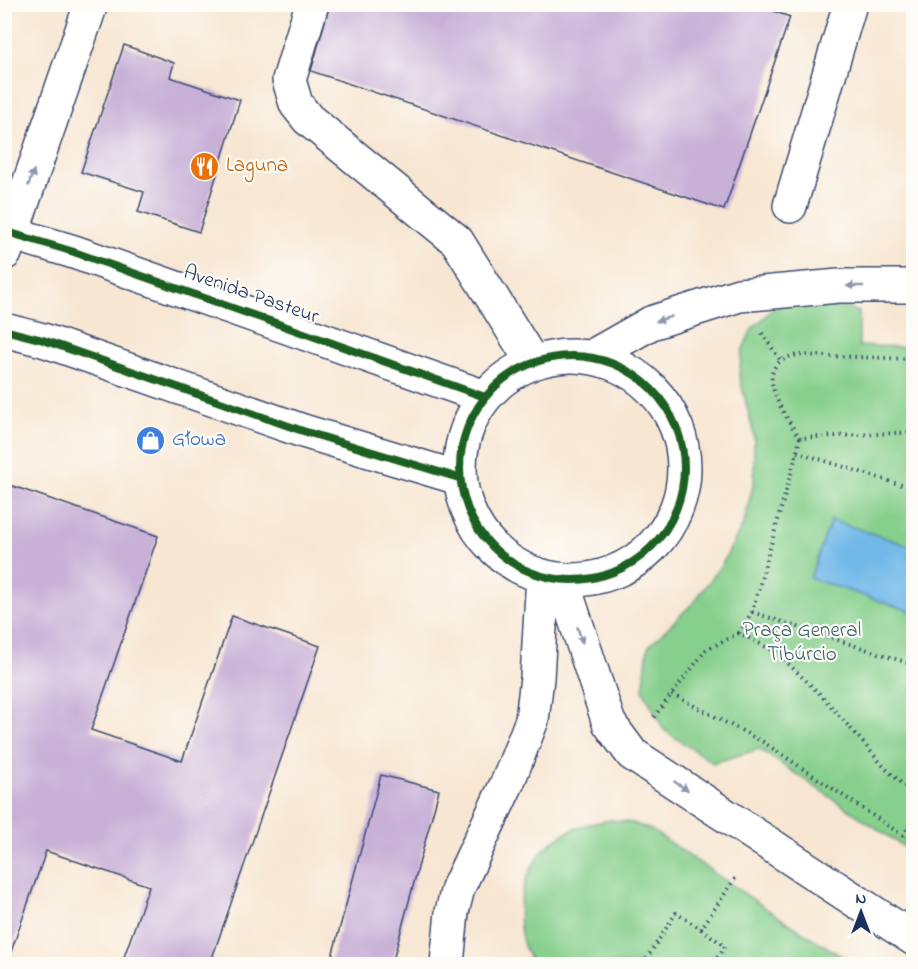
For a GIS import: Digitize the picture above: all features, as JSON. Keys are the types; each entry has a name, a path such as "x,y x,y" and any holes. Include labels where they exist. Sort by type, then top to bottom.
{"street":[{"path":"7,240 91,4"},
{"path":"312,4 289,80 296,104 308,119 457,241 532,363"},
{"path":"790,206 849,4"},
{"name":"Avenida Pasteur","path":"7,240 74,252 484,397"},
{"path":"591,357 651,323 739,295 839,286 914,286"},
{"path":"4,330 43,340 303,431 459,478"},
{"path":"561,356 591,357 627,370 657,394 676,427 684,464 680,501 662,535 635,561 600,577 552,578 518,566 495,550 477,529 465,504 459,478 461,449 470,421 484,397 507,376 532,363 561,356"},
{"path":"552,578 609,723 632,754 914,939"},
{"path":"447,964 452,912 458,888 509,779 532,720 552,578"}],"path":[{"path":"632,754 654,718 706,650 739,633 752,612 800,438 780,408 772,384 774,368 780,360 797,355 914,359"},
{"path":"800,438 914,432"},
{"path":"798,452 914,489"},
{"path":"752,612 914,665"},
{"path":"739,633 776,652 822,696 886,769 914,794"},
{"path":"672,694 763,742 914,843"},
{"path":"903,836 914,817"},
{"path":"701,929 736,877"},
{"path":"643,964 676,913 725,946 713,964"}],"green space":[{"name":"Praça General Tibúrcio","path":"795,300 843,306 859,312 859,346 913,347 913,853 759,749 713,763 664,730 643,690 648,647 694,602 722,564 744,523 754,481 754,435 739,375 742,351 752,329 773,309"},
{"path":"611,820 633,823 651,830 782,919 854,964 533,964 525,949 520,914 527,878 535,862 546,848 565,833"}],"water":[{"path":"831,520 913,547 913,612 810,578"}],"building":[{"path":"330,4 754,4 790,17 724,210 311,71"},
{"path":"124,45 174,63 170,77 240,100 199,232 138,212 144,192 81,172"},
{"path":"4,483 158,536 91,730 182,761 232,616 320,646 210,964 145,964 124,957 149,886 46,851 11,952 4,951"},
{"path":"381,775 439,790 392,964 330,964"}],"cycle path":[{"path":"4,231 74,252 485,397"},
{"path":"4,330 43,340 303,431 459,478"},
{"path":"572,356 615,365 634,375 651,389 665,406 675,425 684,468 675,511 665,530 651,547 634,561 615,571 572,580 529,571 510,561 493,547 479,530 469,511 460,468 469,425 479,406 493,389 510,375 529,365 572,356"}],"place":[{"name":"Laguna","path":"205,166"},
{"name":"Głowa","path":"151,440"}]}
